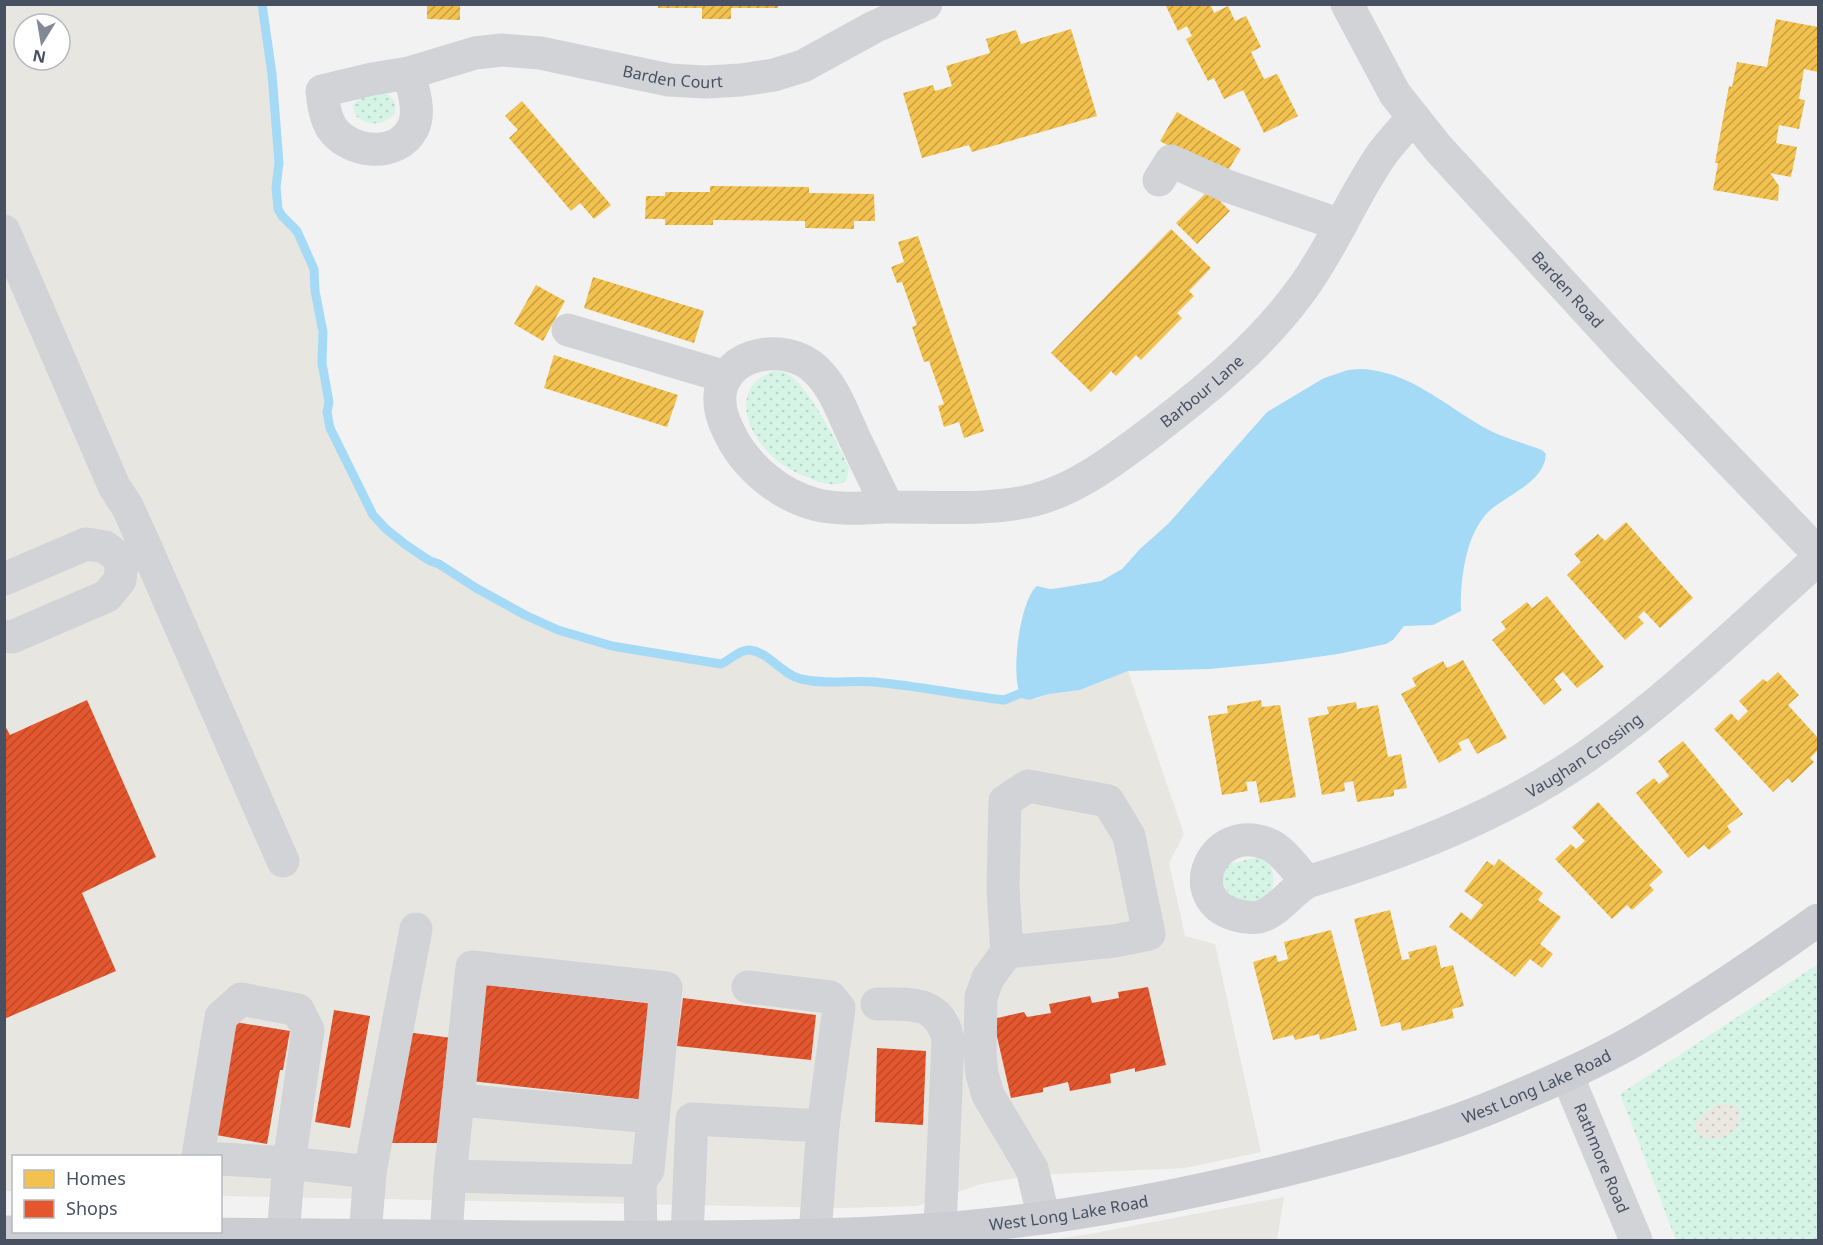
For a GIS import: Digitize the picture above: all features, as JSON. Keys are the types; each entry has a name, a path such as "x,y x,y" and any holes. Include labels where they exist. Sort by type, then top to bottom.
{"main road":[{"name":"West Long Lake Road","path":"186,1233 411,1238 824,1236 940,1229 1044,1218 1192,1191 1356,1152 1441,1126 1567,1075 1670,1020 1818,921"}],"street":[{"name":"Barden Court","path":"409,73 475,53 502,50 540,53 669,80 706,82 741,80 774,75 803,66 874,27 926,4"},
{"name":"Barden Road","path":"1347,4 1395,93 1438,148 1627,354 1818,553"},
{"name":"Barbour Lane","path":"726,377 720,395 722,413 728,432 741,453 772,484 792,495 818,505 853,509 888,507 962,509 1035,500 1066,488 1105,467 1210,386 1267,330 1302,290 1382,154 1413,117"},
{"path":"1159,180 1171,161 1227,186 1341,225"},
{"path":"4,231 114,486 127,506 134,555 283,861"},
{"path":"568,330 726,377 738,364 757,355 780,352 798,357 814,368 828,385 888,507"},
{"path":"4,579 86,544 134,555"},
{"path":"4,636 12,637 107,596 120,580 134,555"},
{"name":"Vaughan Crossing","path":"1307,882 1401,851 1466,824 1526,794 1582,759 1638,719 1818,559"},
{"path":"1007,952 1114,941 1149,934 1129,836 1108,801 1028,786 1005,801 1003,890 1007,952 988,978 981,997 980,1054 982,1074 988,1095 1032,1169 1044,1218"},
{"path":"365,1236 370,1172 416,929"},
{"path":"467,1238 450,1176 472,968 666,988 648,1170 640,1181 641,1237"},
{"path":"748,987 830,997 839,1008 824,1126 824,1236"},
{"path":"198,1155 220,1017 241,999 298,1010 308,1029 289,1162 283,1236"},
{"path":"877,1004 917,1004 931,1011 946,1029 948,1041 940,1229"},
{"name":"Rathmore Road","path":"1567,1075 1636,1240"},
{"path":"458,1100 653,1117"},
{"path":"687,1237 692,1119 824,1126"},
{"path":"222,1159 289,1162 370,1172"},
{"path":"450,1176 640,1181"}],"shaded area":[{"path":"5,4 262,5 272,74 279,163 276,187 278,209 297,231 314,269 315,291 323,332 322,363 329,402 327,412 330,428 373,515 406,545 476,588 558,630 612,646 721,664 743,651 751,650 799,679 822,682 874,682 1004,700 1019,694 1022,698 1037,699 1049,694 1080,690 1128,671 1184,834 1169,863 1185,936 1215,944 1261,1152 1185,1168 1034,1175 981,1184 917,1206 843,1208 222,1196 222,1155 12,1155 12,1191 5,1191"},
{"path":"1284,1197 1277,1240 1050,1240 1090,1234"}],"green space":[{"path":"384,93 390,96 395,103 395,113 391,117 381,123 370,123 355,115 353,106 356,102 367,96"},
{"path":"774,371 788,374 814,403 849,468 846,481 826,484 792,470 773,457 755,436 746,411 747,399 751,388 760,378"},
{"path":"1263,856 1273,872 1274,880 1269,894 1255,902 1246,903 1236,900 1228,892 1223,882 1224,870 1229,864"},
{"path":"1818,964 1818,1240 1676,1240 1620,1094"}],"sand":[{"path":"1718,1104 1738,1107 1740,1119 1737,1129 1721,1138 1705,1139 1696,1132 1696,1122"}],"water":[{"path":"1348,370 1378,371 1410,382 1485,428 1542,450 1546,454 1538,474 1520,490 1490,510 1477,527 1465,563 1461,588 1461,611 1433,625 1404,626 1393,640 1386,644 1338,654 1210,669 1128,671 1080,690 1049,694 1029,700 1022,698 1016,674 1018,640 1026,606 1037,586 1050,589 1101,581 1122,569 1169,523 1267,412 1324,378"}],"building: Homes":[{"path":"427,4 460,4 460,20 427,19"},
{"path":"658,4 778,4 778,8 731,8 731,19 702,19 702,8 658,8"},
{"path":"1165,4 1210,4 1214,13 1228,6 1235,21 1246,16 1261,47 1251,52 1264,79 1277,74 1298,116 1264,133 1243,90 1224,99 1214,78 1208,81 1186,39 1192,36 1187,26 1178,31"},
{"path":"1776,19 1818,27 1818,72 1804,69 1799,99 1805,100 1799,129 1779,125 1776,143 1797,147 1791,177 1770,173 1779,186 1778,201 1713,190 1718,163 1715,163 1729,86 1732,87 1737,62 1767,67"},
{"path":"1071,29 1097,116 972,152 969,145 922,158 903,93 933,85 935,91 952,86 946,66 990,53 986,39 1016,30 1021,44"},
{"path":"522,101 611,205 594,219 580,203 571,211 509,138 518,130 505,116"},
{"path":"1177,112 1241,149 1224,177 1160,141"},
{"path":"710,186 809,187 809,193 874,194 875,221 854,221 854,229 805,228 805,221 713,220 713,225 665,225 665,219 645,219 646,196 665,196 665,192 710,192"},
{"path":"1209,190 1230,211 1197,244 1176,223"},
{"path":"1171,229 1211,268 1189,291 1194,296 1177,313 1182,318 1141,360 1136,355 1116,376 1111,371 1091,392 1051,353"},
{"path":"918,236 984,431 964,438 959,422 944,427 938,406 944,404 929,361 924,362 912,327 917,325 902,282 897,283 891,267 904,262 898,242"},
{"path":"593,277 704,311 694,343 584,308"},
{"path":"536,285 565,301 543,341 514,324"},
{"path":"554,355 678,395 667,427 544,388"},
{"path":"1626,522 1693,598 1660,628 1644,611 1638,617 1644,623 1625,640 1567,575 1581,562 1574,554 1598,534 1605,541"},
{"path":"1547,596 1604,667 1577,688 1563,672 1554,679 1562,690 1544,705 1492,640 1506,629 1501,622 1527,602 1532,608"},
{"path":"1463,660 1507,738 1477,754 1468,738 1458,743 1462,750 1439,763 1401,694 1416,686 1412,678 1443,661 1447,668"},
{"path":"1778,672 1799,695 1788,705 1818,738 1818,750 1810,758 1814,762 1792,783 1788,778 1773,792 1714,729 1731,713 1738,721 1748,711 1739,701 1763,679 1767,682"},
{"path":"1261,700 1262,707 1280,705 1296,797 1260,803 1256,781 1246,782 1248,791 1222,795 1208,716 1228,713 1227,706"},
{"path":"1356,702 1357,709 1378,705 1388,757 1401,754 1407,788 1394,790 1394,796 1357,802 1353,781 1344,783 1345,791 1322,795 1308,718 1329,714 1327,707"},
{"path":"1683,741 1743,814 1727,826 1731,832 1709,850 1704,845 1688,858 1636,793 1654,778 1659,784 1669,776 1658,761"},
{"path":"1598,802 1663,872 1649,885 1654,890 1632,910 1627,905 1612,919 1555,859 1571,844 1576,849 1585,841 1572,827"},
{"path":"1499,859 1543,893 1538,900 1561,917 1540,944 1553,954 1542,968 1530,959 1515,977 1449,927 1461,912 1471,920 1483,905 1464,891 1487,861 1494,866"},
{"path":"1390,910 1402,960 1410,959 1408,952 1436,945 1441,968 1453,965 1464,1006 1452,1009 1454,1018 1402,1031 1400,1022 1381,1027 1354,919"},
{"path":"1331,930 1357,1030 1320,1040 1319,1034 1295,1040 1293,1035 1273,1040 1253,962 1276,955 1278,962 1288,959 1284,942"}],"building: Shops":[{"path":"87,700 156,857 82,893 116,971 4,1019 4,724 10,735"},
{"path":"480,984 655,1004 645,1100 470,1081"},
{"path":"1148,987 1166,1065 1135,1072 1135,1068 1110,1074 1111,1083 1070,1091 1068,1082 1043,1088 1043,1092 1011,1098 993,1019 1024,1012 1027,1017 1051,1013 1049,1004 1090,996 1092,1003 1119,998 1118,992"},
{"path":"683,998 816,1015 811,1060 677,1046"},
{"path":"334,1010 370,1016 350,1128 315,1122"},
{"path":"235,1022 290,1031 283,1070 280,1070 267,1144 216,1135"},
{"path":"406,1032 452,1038 438,1143 390,1143"},
{"path":"877,1048 926,1051 923,1125 875,1122"}],"waterway":[{"path":"262,4 272,74 279,163 276,187 278,209 297,231 314,269 315,291 323,332 322,363 329,402 327,412 330,428 373,515 386,529 430,561 439,564 525,615 558,630 612,646 721,664 739,653 750,650 763,655 794,677 810,681 875,682 1004,700 1019,694"}]}
